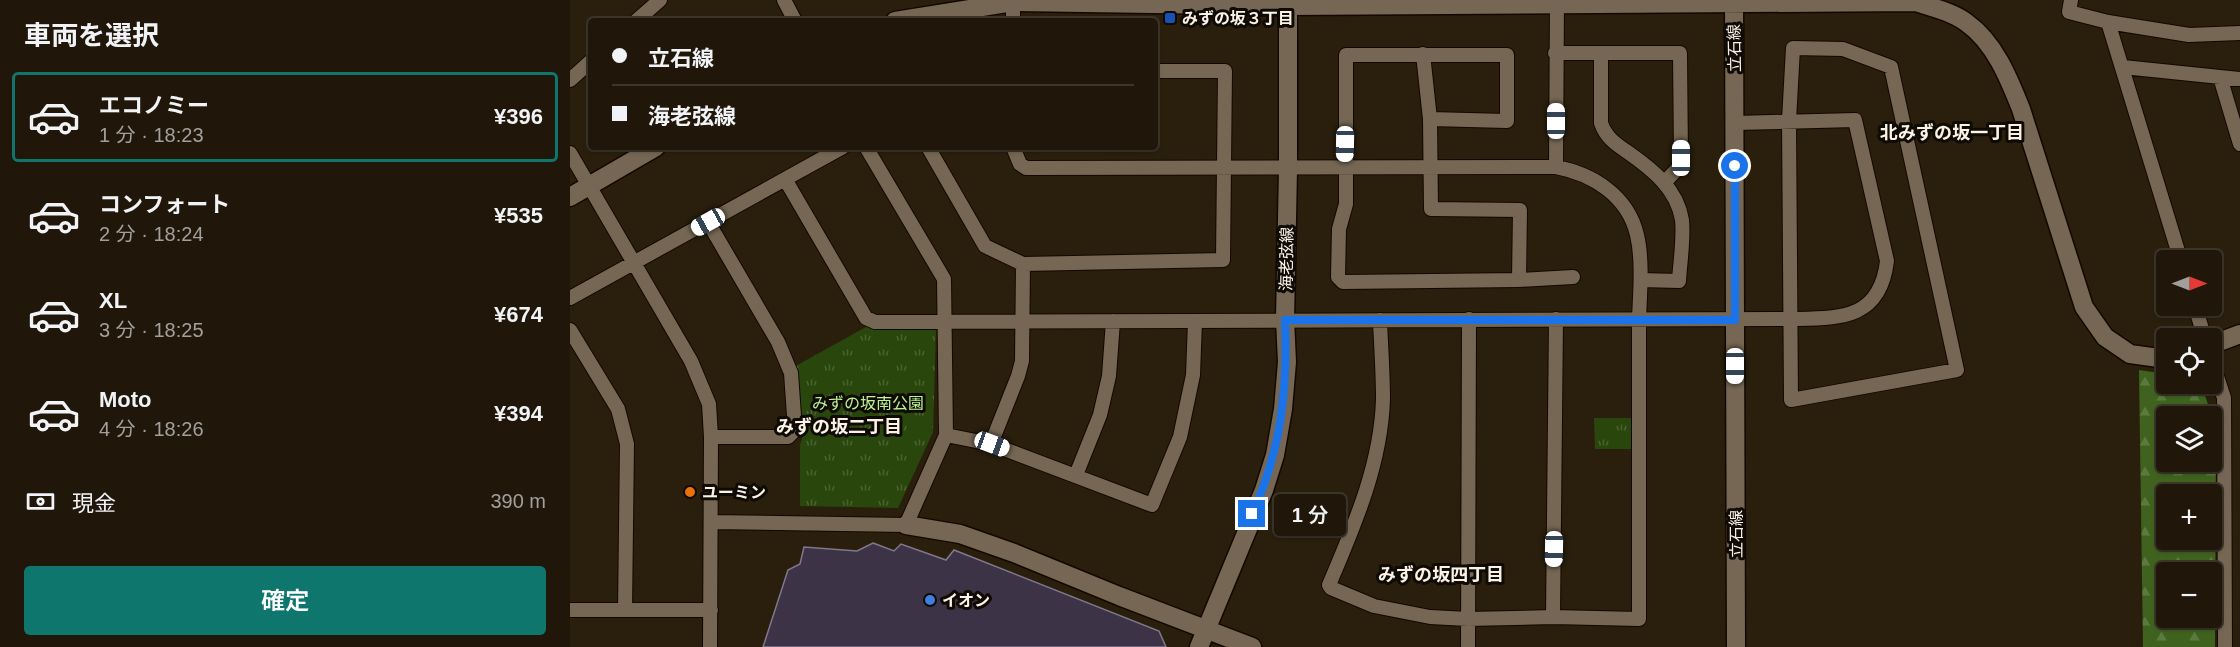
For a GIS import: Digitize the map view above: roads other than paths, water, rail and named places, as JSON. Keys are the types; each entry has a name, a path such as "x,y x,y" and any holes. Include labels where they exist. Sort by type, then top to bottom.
{"street":[{"path":"639,18 660,0"},
{"path":"784,0 793,18"},
{"path":"2071,0 2068,12 2108,22 2189,35 2240,33"},
{"path":"1013,1 1013,18"},
{"name":"立石線","path":"913,18 1013,1 1288,3 1734,1 1736,647"},
{"path":"1734,1 1916,1 1947,12 1968,23 1987,43 2008,78 2021,109 2084,307 2105,337 2130,354 2156,358"},
{"path":"1556,166 1557,2"},
{"name":"海老弦線","path":"1199,647 1264,490 1275,455 1283,409 1286,374 1288,3"},
{"path":"2108,22 2178,250"},
{"path":"1793,48 1843,49 1891,68 1957,370 1791,400 1791,319 1789,120 1793,48"},
{"path":"1556,53 1680,53 1681,158 1678,168 1665,182"},
{"path":"1423,54 1430,119 1431,209 1434,216 1520,210 1519,280"},
{"path":"1600,54 1604,131 1611,140 1650,168 1665,182 1682,220 1679,281 1641,280"},
{"path":"1430,119 1507,121 1507,55 1346,55 1347,204 1339,229 1338,278 1343,282 1519,280 1573,277"},
{"path":"570,80 588,65"},
{"path":"2123,67 2240,79"},
{"path":"930,150 986,246 1023,264 1223,260 1226,71 1158,70"},
{"path":"2220,77 2240,144"},
{"path":"785,179 866,318 875,322 1735,320 1836,318 1859,312 1875,297 1885,278 1887,261 1855,120 1735,123"},
{"path":"570,197 651,150"},
{"path":"570,298 838,150"},
{"path":"868,150 944,279 946,435 906,525"},
{"path":"1014,150 1020,164 1026,168 1556,166 1577,171 1599,183 1620,201 1637,235 1641,280 1639,619 1431,617 1374,606 1331,588 1329,585 1363,503 1376,452 1383,400 1380,320"},
{"path":"570,153 691,361 709,404 711,437 710,647"},
{"path":"708,222 778,342 791,373 795,430 788,437 711,437"},
{"path":"992,444 1020,368 1023,264"},
{"path":"1468,647 1469,319"},
{"path":"1553,617 1556,319"},
{"path":"1076,475 1100,415 1109,376 1113,321"},
{"path":"946,435 992,444 1152,506 1180,437 1193,375 1195,321"},
{"path":"570,330 618,409 627,444 625,610"},
{"path":"2222,341 2240,334"},
{"path":"2222,392 2225,424 2225,647"},
{"path":"2225,424 2240,419"},
{"path":"711,522 906,525 960,534 1252,647"},
{"path":"570,610 711,610"}],"place":[{"name":"みずの坂３丁目","path":"1170,18"},
{"name":"ユーミン","path":"690,492"},
{"name":"イオン","path":"930,600"}],"district":[{"name":"北みずの坂一丁目","path":"1952,133"},
{"name":"みずの坂二丁目","path":"839,427"},
{"name":"みずの坂四丁目","path":"1441,575"}],"park label":[{"name":"みずの坂南公園","path":"868,403"}]}
